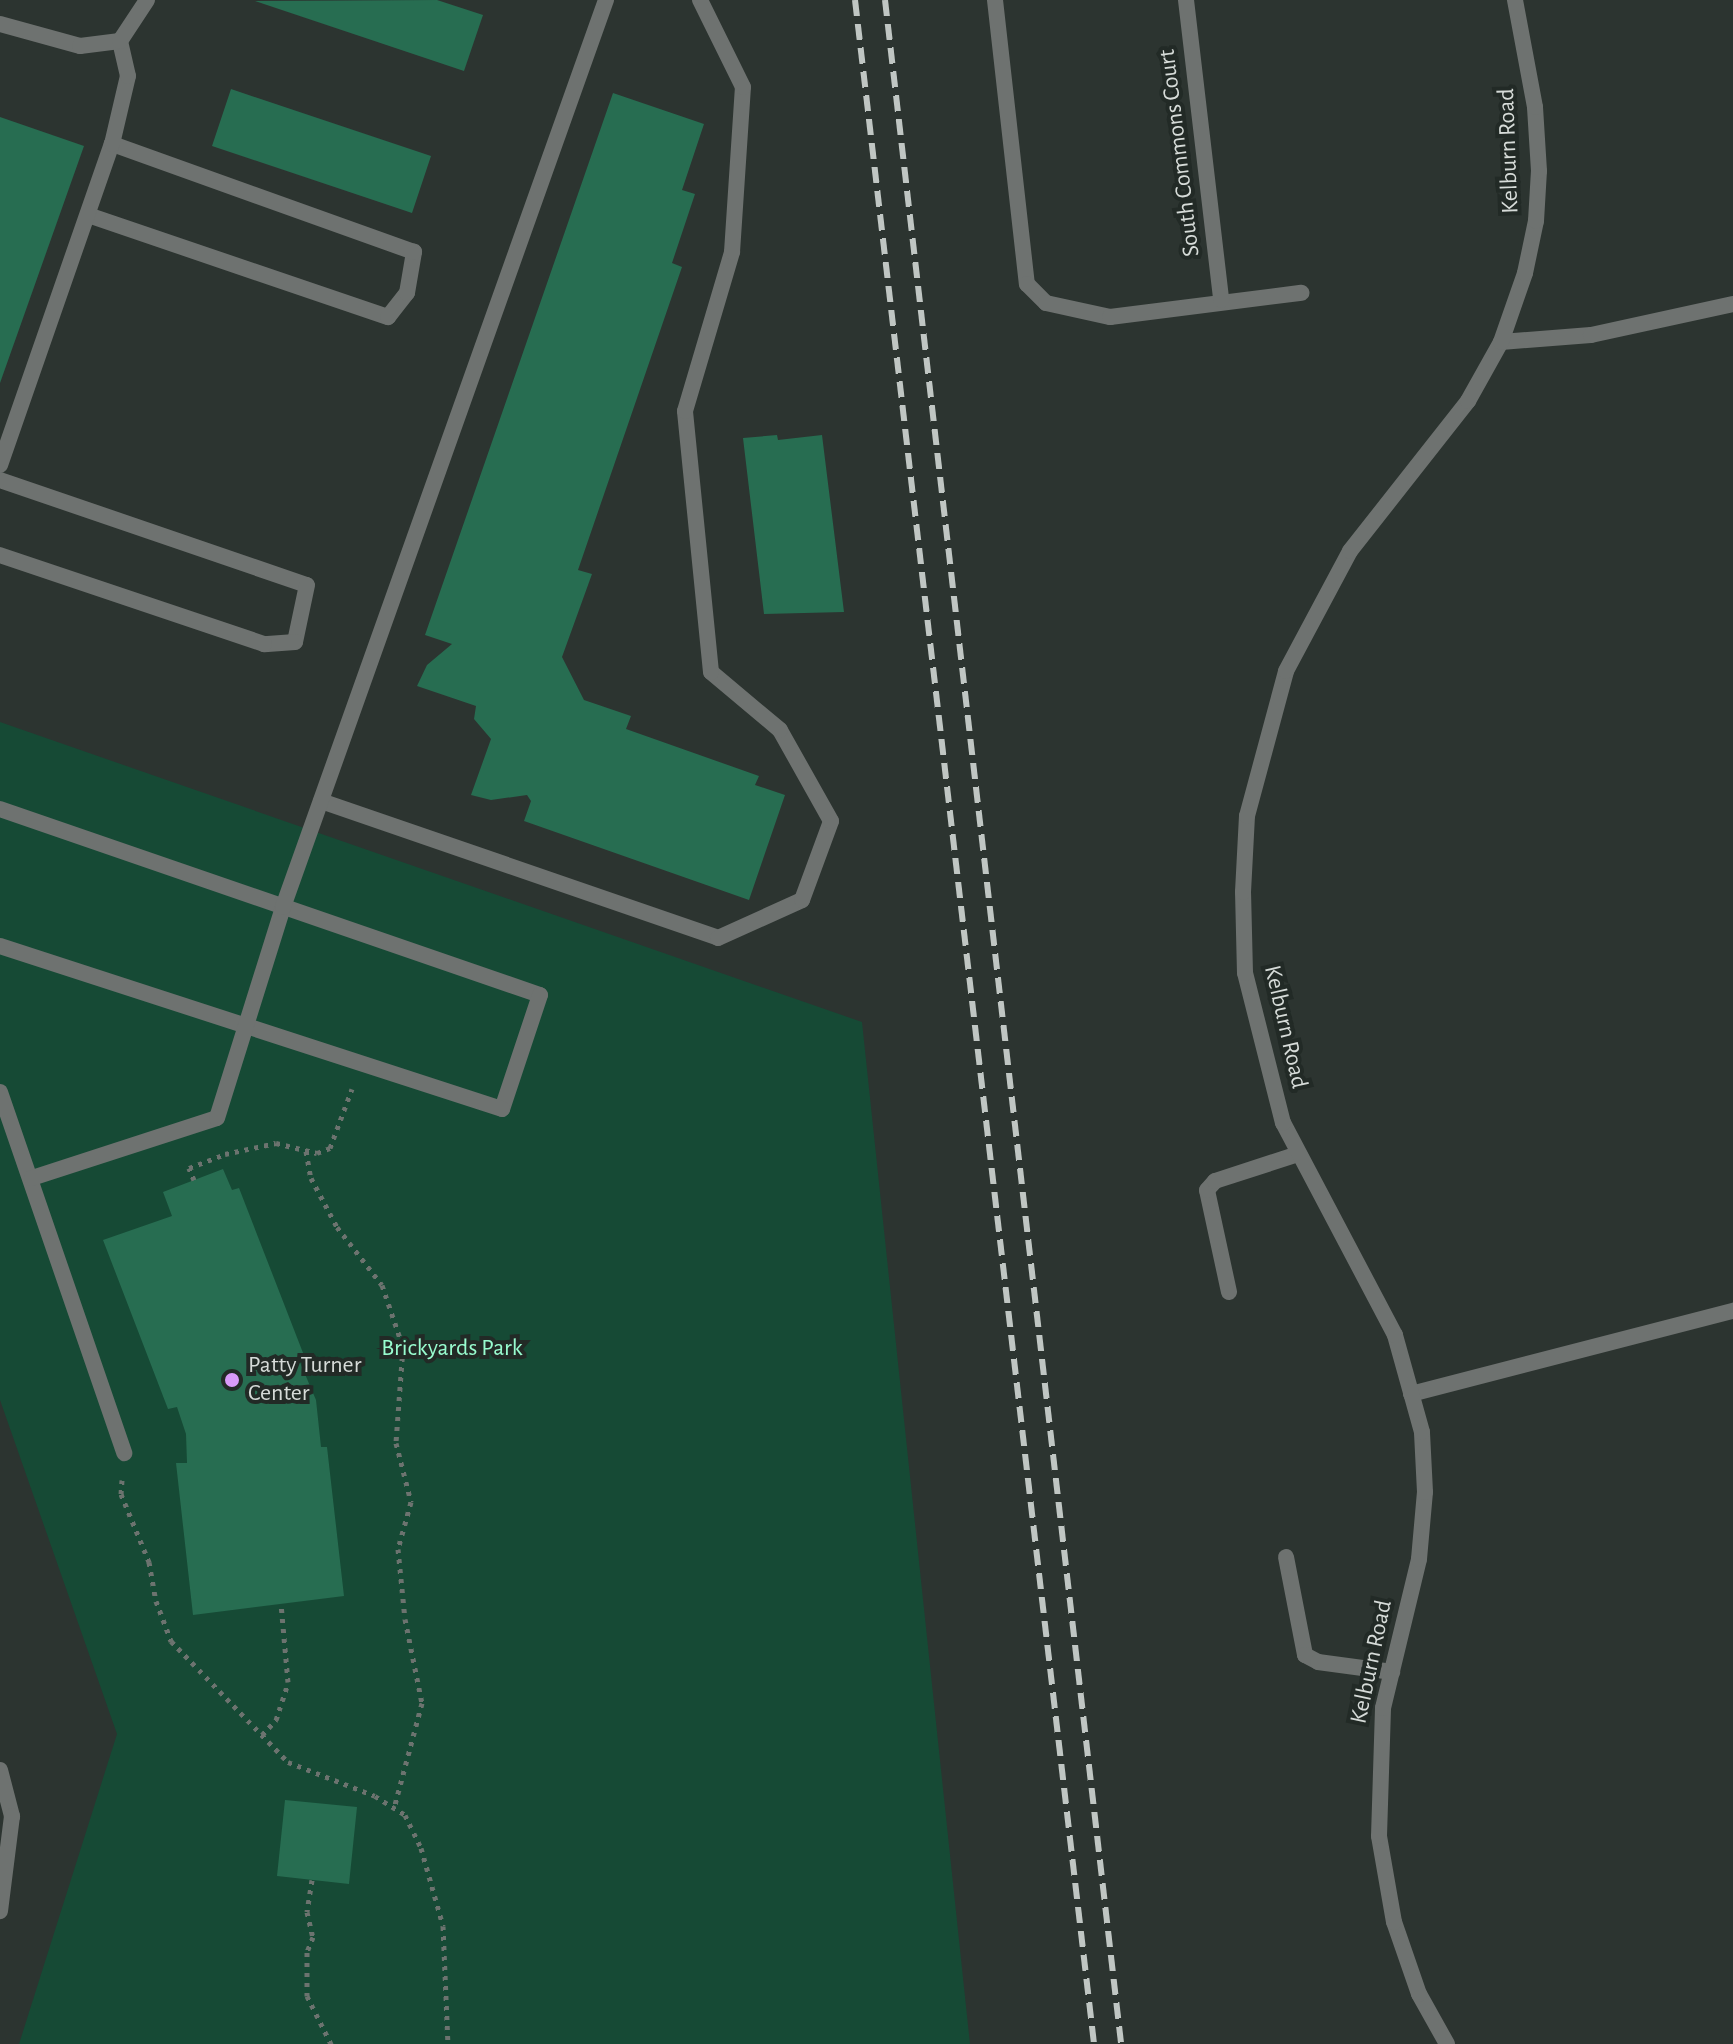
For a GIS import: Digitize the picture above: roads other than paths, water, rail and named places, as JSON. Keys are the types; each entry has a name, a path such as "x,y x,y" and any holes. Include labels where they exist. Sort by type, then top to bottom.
{"street":[{"path":"0,465 112,144 128,76 120,41 147,0"},
{"path":"32,1178 217,1118 283,907 606,0"},
{"path":"321,801 718,938 802,900 831,821 780,730 711,672 685,411 732,252 743,87 700,0"},
{"path":"995,0 1027,284 1046,303 1110,317 1221,300 1301,293"},
{"name":"South Commons Court","path":"1186,0 1221,300"},
{"name":"Kelburn Road","path":"1447,2044 1419,1994 1394,1922 1379,1836 1378,1769 1392,1672 1419,1559 1425,1492 1422,1432 1395,1335 1283,1123 1245,973 1247,816 1263,744 1286,671 1350,551 1468,401 1501,342 1525,273 1536,221 1539,171 1535,107 1515,0"},
{"path":"0,24 80,46 120,41"},
{"path":"88,215 388,317 407,293 414,252 112,144"},
{"path":"1501,342 1591,335 1733,304"},
{"path":"0,480 307,585 295,642 264,644 0,555"},
{"path":"0,809 540,995 502,1109 0,946"},
{"path":"0,1092 124,1453"},
{"path":"1229,1292 1207,1190 1215,1181 1298,1154"},
{"path":"1411,1394 1733,1311"},
{"path":"1286,1557 1305,1655 1318,1662 1392,1672"},
{"path":"0,1770 12,1816 0,1911"}],"railway":[{"path":"855,0 1094,2044"},
{"path":"885,0 1121,2044"}],"place":[{"name":"Patty Turner Center","path":"232,1380"}],"park label":[{"name":"Brickyards Park","path":"452,1349"}]}
